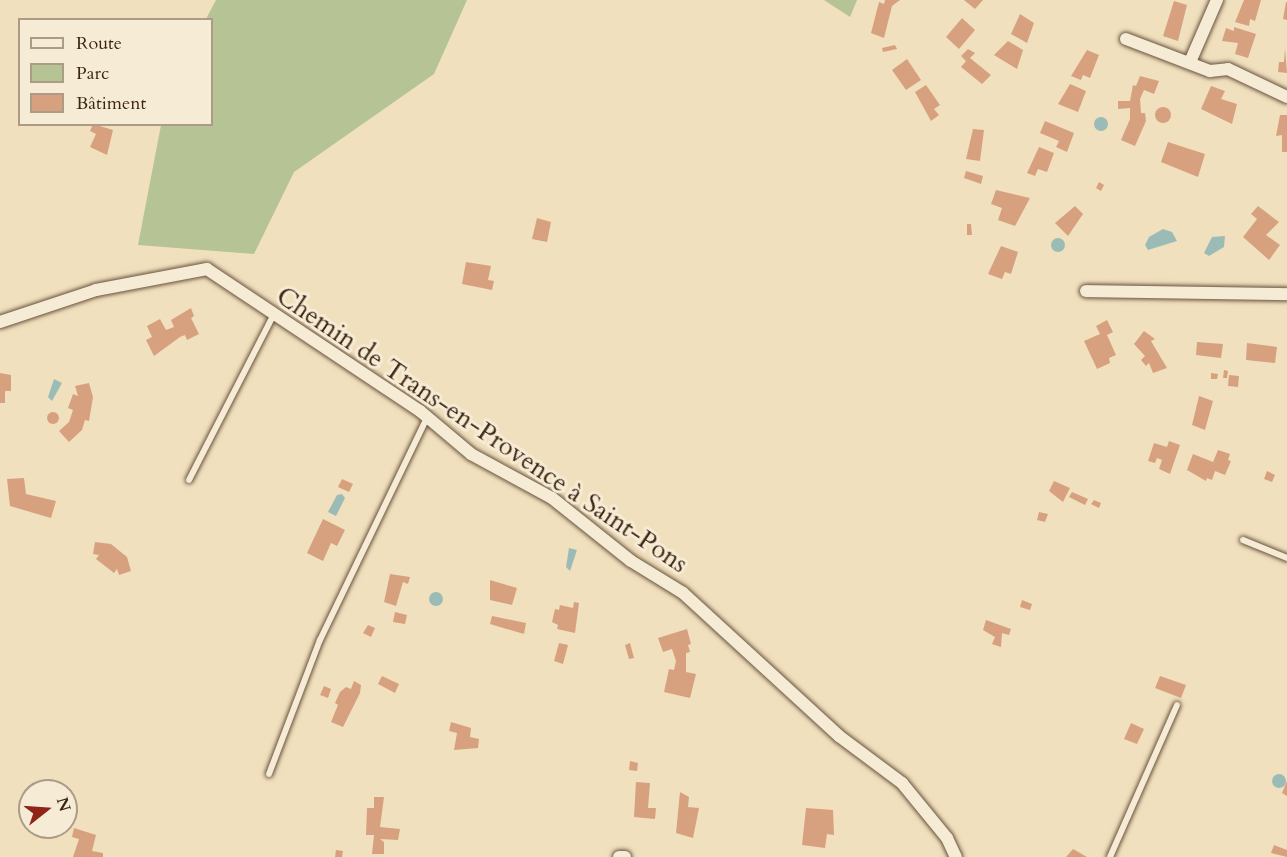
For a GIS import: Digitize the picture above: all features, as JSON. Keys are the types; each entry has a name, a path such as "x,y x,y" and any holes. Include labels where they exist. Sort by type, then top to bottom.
{"street":[{"path":"1190,62 1217,0"},
{"path":"1126,39 1210,70 1228,69 1287,97"},
{"name":"Chemin de Trans-en-Provence à Saint-Pons","path":"0,322 96,290 207,269 273,316 427,417 471,454 552,498 631,561 683,593 839,736 902,783 947,838 956,857"},
{"path":"1086,291 1287,294"},
{"path":"619,857 625,857"}],"lane":[{"path":"189,480 273,316"},
{"path":"269,774 324,629 427,417"},
{"path":"1242,540 1287,558"},
{"path":"1110,857 1178,705"}],"green space":[{"path":"216,0 467,0 434,74 294,172 254,254 138,245 161,126 213,126 213,18 207,18"},
{"path":"824,0 857,0 850,17"}],"water":[{"path":"1101,117 1106,119 1108,124 1106,129 1101,131 1096,129 1094,124 1096,119"},
{"path":"1163,229 1172,232 1177,241 1148,250 1145,245 1149,237"},
{"path":"1225,236 1224,247 1209,256 1204,253 1212,237"},
{"path":"1058,238 1063,240 1065,245 1063,250 1058,252 1053,250 1051,245 1053,240"},
{"path":"54,379 62,383 52,401 48,397"},
{"path":"342,494 345,498 336,516 328,512 337,495"},
{"path":"569,548 577,550 570,571 566,567"},
{"path":"436,592 441,594 443,599 441,604 436,606 431,604 429,599 431,594"},
{"path":"1279,774 1284,776 1286,781 1284,786 1279,788 1274,786 1272,781 1274,776"}],"building":[{"path":"885,0 900,0 892,6 884,38 871,33 879,2 884,4"},
{"path":"964,0 983,0 975,9"},
{"path":"1244,0 1261,0 1255,21 1250,19 1249,26 1235,22"},
{"path":"1174,1 1187,5 1178,41 1163,36"},
{"path":"1287,2 1287,20 1283,19"},
{"path":"1020,14 1034,23 1027,43 1011,34"},
{"path":"962,18 975,30 959,49 946,37"},
{"path":"1234,27 1256,34 1248,58 1235,54 1238,43 1222,41 1226,28 1234,31"},
{"path":"1008,41 1023,50 1017,69 994,55"},
{"path":"895,45 897,49 883,52 882,48"},
{"path":"1285,48 1287,73 1278,72 1279,62 1284,62"},
{"path":"968,49 975,53 970,58 991,75 982,84 961,67 966,61 961,56"},
{"path":"1087,50 1099,55 1090,78 1083,75 1081,80 1071,76"},
{"path":"907,59 921,80 906,90 892,70"},
{"path":"1140,76 1159,81 1154,94 1144,90 1140,99 1141,113 1145,113 1146,121 1135,146 1121,140 1130,119 1130,108 1118,109 1118,101 1130,101 1133,85 1136,86"},
{"path":"1070,84 1086,91 1078,112 1058,104"},
{"path":"926,85 940,105 934,109 939,115 931,121 915,92"},
{"path":"1211,86 1225,91 1221,99 1237,104 1232,124 1201,109"},
{"path":"1163,107 1171,115 1163,123 1155,115"},
{"path":"1280,115 1287,115 1287,152 1282,152 1282,135 1276,136"},
{"path":"1045,121 1074,133 1067,152 1056,147 1059,141 1040,133"},
{"path":"92,126 113,130 107,155 90,147 96,134 90,131"},
{"path":"973,129 984,130 980,161 966,159"},
{"path":"1168,142 1205,154 1198,177 1161,162"},
{"path":"1039,147 1054,153 1047,172 1038,169 1035,176 1027,173"},
{"path":"966,171 983,176 981,184 964,178"},
{"path":"1099,182 1104,185 1101,191 1096,188"},
{"path":"996,190 1030,198 1015,226 998,220 1002,208 991,204"},
{"path":"1075,206 1083,214 1068,236 1055,223"},
{"path":"1258,206 1279,222 1266,235 1280,245 1269,260 1243,237 1257,219 1251,214"},
{"path":"537,218 551,222 547,242 532,239"},
{"path":"967,224 971,224 972,235 967,235"},
{"path":"1001,246 1018,252 1011,274 1005,272 1002,279 988,274"},
{"path":"466,262 491,266 488,280 494,281 492,290 462,284"},
{"path":"191,308 194,316 191,318 199,334 187,340 185,335 180,337 154,356 146,340 152,337 147,326 160,319 166,330 174,327 171,320"},
{"path":"1107,320 1113,332 1107,335 1116,355 1109,358 1110,363 1097,369 1084,341 1100,334 1096,326"},
{"path":"1144,331 1155,339 1151,341 1167,368 1153,373 1149,363 1146,366 1141,360 1145,356 1134,344"},
{"path":"1197,342 1223,344 1221,358 1196,355"},
{"path":"1247,343 1277,347 1275,363 1246,360"},
{"path":"1224,370 1228,371 1227,378 1223,378"},
{"path":"0,373 11,375 11,391 5,391 5,403 0,403"},
{"path":"1211,373 1218,374 1217,379 1211,379"},
{"path":"1229,375 1239,376 1238,387 1228,386"},
{"path":"89,383 93,397 89,421 85,420 82,430 69,442 59,431 69,422 73,410 68,408 73,394 78,396 75,386"},
{"path":"1199,396 1213,401 1205,430 1192,425"},
{"path":"55,412 59,418 55,424 51,424 47,416"},
{"path":"1169,441 1180,445 1170,474 1159,469 1162,460 1157,458 1155,463 1148,461 1154,443 1167,447"},
{"path":"1218,450 1230,454 1228,460 1231,461 1225,475 1215,471 1212,480 1207,478 1206,481 1187,470 1193,454 1213,462"},
{"path":"1267,471 1275,475 1272,482 1264,479"},
{"path":"24,478 26,494 56,501 51,518 10,506 7,479"},
{"path":"342,479 353,484 349,492 338,487"},
{"path":"1054,481 1070,488 1063,502 1049,491"},
{"path":"1072,492 1088,499 1085,505 1069,497"},
{"path":"1094,500 1101,503 1099,508 1091,504"},
{"path":"1039,512 1048,514 1045,522 1037,520"},
{"path":"323,519 345,530 337,546 331,543 323,561 307,553"},
{"path":"95,542 111,544 127,557 131,571 119,575 117,569 114,573 96,559 99,555 93,554"},
{"path":"390,574 410,577 408,584 403,582 396,606 384,602"},
{"path":"490,580 517,588 512,605 490,600"},
{"path":"1022,600 1032,604 1030,610 1020,607"},
{"path":"574,602 579,603 575,633 557,629 558,625 552,622 555,609 559,610 560,605 573,608"},
{"path":"395,612 407,615 405,624 393,622"},
{"path":"492,616 526,623 524,634 490,624"},
{"path":"986,620 1011,629 1009,635 1002,633 1001,647 992,644 995,637 983,630"},
{"path":"368,625 375,628 371,637 363,633"},
{"path":"687,629 691,644 688,645 690,652 686,653 686,672 696,674 690,698 664,692 669,669 674,670 676,661 672,649 663,652 658,638"},
{"path":"559,643 568,645 563,664 554,661"},
{"path":"630,643 634,658 629,659 625,645"},
{"path":"382,676 399,684 395,693 378,684"},
{"path":"1160,676 1186,685 1181,698 1155,688"},
{"path":"354,681 361,685 360,693 343,727 331,722 338,705 335,703 340,692 346,687 351,689"},
{"path":"324,686 331,689 328,698 320,695"},
{"path":"451,722 471,728 470,737 479,739 478,748 454,750 457,733 449,731"},
{"path":"1131,723 1144,729 1137,744 1124,739"},
{"path":"630,761 638,763 637,771 629,770"},
{"path":"1287,781 1287,796 1282,793"},
{"path":"636,782 650,783 648,808 656,808 655,819 634,817"},
{"path":"680,792 689,797 688,807 699,808 693,838 676,833"},
{"path":"374,797 384,797 380,827 400,829 398,840 380,839 384,842 384,854 372,854 374,835 366,835 367,808 374,808"},
{"path":"806,808 833,810 834,835 827,834 825,848 802,845"},
{"path":"78,829 96,835 92,851 103,853 103,857 73,857 79,839"},
{"path":"1274,845 1287,850 1287,857 1271,853"},
{"path":"1073,849 1087,857 1066,857"},
{"path":"336,850 343,851 342,857 335,857"}]}
